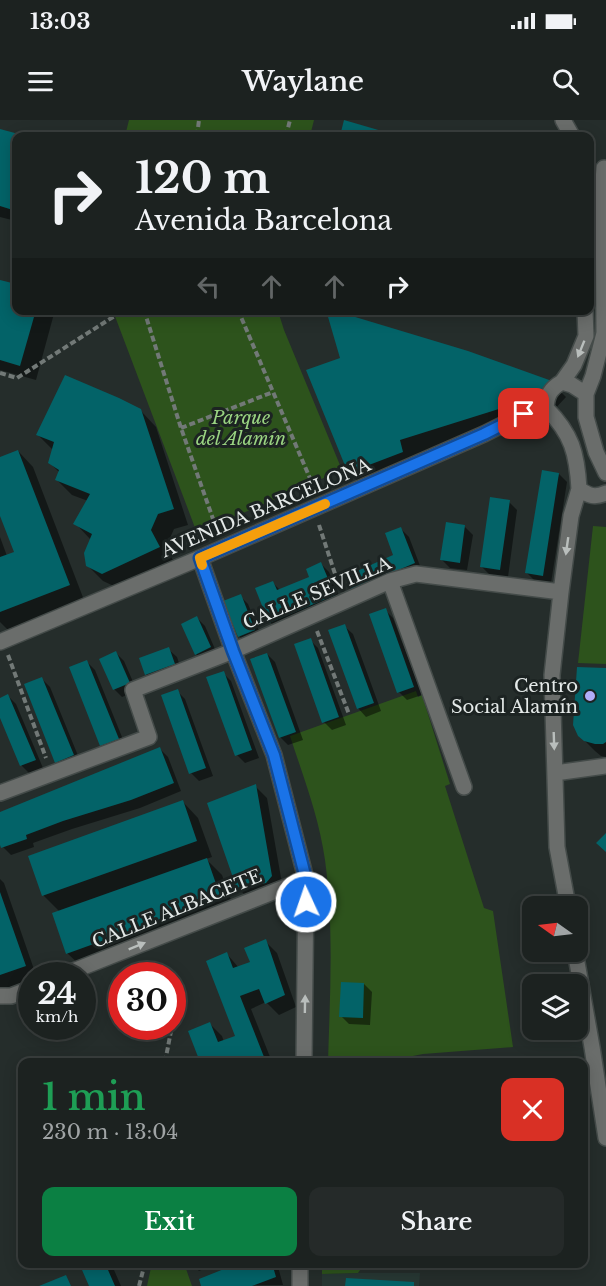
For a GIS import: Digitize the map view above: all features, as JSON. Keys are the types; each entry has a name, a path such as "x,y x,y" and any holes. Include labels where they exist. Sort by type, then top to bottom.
{"street":[{"path":"600,166 603,192 604,333 586,394 586,417 596,452 606,473"},
{"path":"566,896 557,847 552,675 571,516 579,489 575,452 559,421 546,408 547,397 574,365 586,336 585,315"},
{"path":"562,382 586,394"},
{"name":"AVENIDA BARCELONA","path":"2,641 224,548 484,434 524,414 546,408"},
{"path":"579,489 597,497 606,493"},
{"name":"CALLE SEVILLA","path":"200,558 233,651 274,755 306,879 304,1058"},
{"name":"CALLE SEVILLA","path":"0,793 149,736 133,690 233,651 390,580 416,574 561,592"},
{"path":"390,580 464,787"},
{"path":"555,773 606,766"},
{"name":"CALLE ALBACETE","path":"96,962 306,879"},
{"path":"577,962 606,1138"},
{"path":"0,996 18,993"},
{"path":"300,1268 300,1286"}],"path":[{"path":"0,373 16,378 116,315"},
{"path":"146,315 181,428 224,548"},
{"path":"240,315 312,483"},
{"path":"181,428 273,392"},
{"path":"314,508 344,601"},
{"path":"311,616 349,714"},
{"path":"2,641 51,773"},
{"path":"166,1058 169,1040"},
{"path":"139,1286 144,1268"}],"shaded area":[{"path":"420,1273 419,1286 322,1286 322,1274"}],"green space":[{"path":"129,120 314,120 311,132 126,132"},
{"name":"Parque del Alamín","path":"115,315 279,315 342,470 197,533"},
{"path":"593,526 606,527 606,664 578,663"},
{"path":"416,691 418,697 422,695 450,784 445,786 484,908 493,911 513,1047 423,1054 411,1058 328,1058 330,935 328,885 315,812 290,736"},
{"path":"151,1268 186,1268 192,1286 147,1286"},
{"path":"322,1268 362,1268 358,1273 322,1274"}],"building":[{"path":"344,120 385,132 341,132"},
{"path":"0,129 12,132 12,210 0,206"},
{"path":"0,280 12,283 12,315 35,315 20,366 0,360"},
{"path":"327,315 349,315 468,351 552,381 537,397 400,440 403,452 348,473 306,370 340,358"},
{"path":"65,375 141,409 174,509 158,514 151,530 160,547 102,574 86,566 84,553 92,534 73,524 90,494 55,480 59,470 48,463 54,442 36,435"},
{"path":"18,450 70,585 0,612 0,557 14,552 0,516 0,457"},
{"path":"542,470 559,473 543,576 525,573"},
{"path":"490,497 510,500 500,570 480,567"},
{"path":"446,522 465,525 460,563 440,560"},
{"path":"401,527 415,563 351,590 346,576 393,555 385,533"},
{"path":"321,562 335,595 269,623 255,588 273,581 277,590 309,577 306,569"},
{"path":"241,594 255,630 238,637 223,601"},
{"path":"386,608 414,687 397,693 369,614"},
{"path":"197,616 211,647 195,655 181,624"},
{"path":"345,624 374,703 357,709 328,630"},
{"path":"311,638 339,717 322,723 294,644"},
{"path":"169,647 175,664 145,675 139,658"},
{"path":"116,651 130,683 113,690 99,659"},
{"path":"267,653 296,732 279,738 250,659"},
{"path":"87,660 119,739 100,746 69,667"},
{"name":"Centro Social Alamín","path":"577,667 606,668 606,742 603,744 584,741 578,736 573,725"},
{"path":"224,671 252,750 235,756 206,677"},
{"path":"42,677 74,755 55,763 24,684"},
{"path":"178,689 206,768 189,774 161,695"},
{"path":"8,694 36,760 20,766 0,718 0,698"},
{"path":"160,747 174,783 131,800 63,821 26,835 27,839 1,848 0,812"},
{"path":"256,784 272,876 266,883 237,889 207,803"},
{"path":"183,800 197,841 42,896 28,856"},
{"path":"606,833 606,852 596,843"},
{"path":"207,858 221,898 66,954 52,913"},
{"path":"0,892 25,962 18,962 18,969 0,975"},
{"path":"266,939 285,995 265,1004 259,989 240,996 264,1058 198,1058 188,1031 210,1022 218,1042 235,1036 206,961 227,952 233,968 250,962 244,948"},
{"path":"341,982 364,983 363,1018 339,1017"},
{"path":"81,1268 107,1268 115,1286 89,1286"},
{"path":"226,1268 273,1268 276,1277 252,1286 201,1286 199,1279"},
{"path":"66,1275 71,1286 39,1286"},
{"path":"346,1278 414,1282 414,1286 345,1286"}],"slow traffic":[{"path":"202,565 200,558 325,504"}],"place":[{"name":"Centro Social Alamín","path":"590,696"}],"route":[{"path":"306,902 306,879 274,755 233,651 200,558 484,434 524,414"}]}
